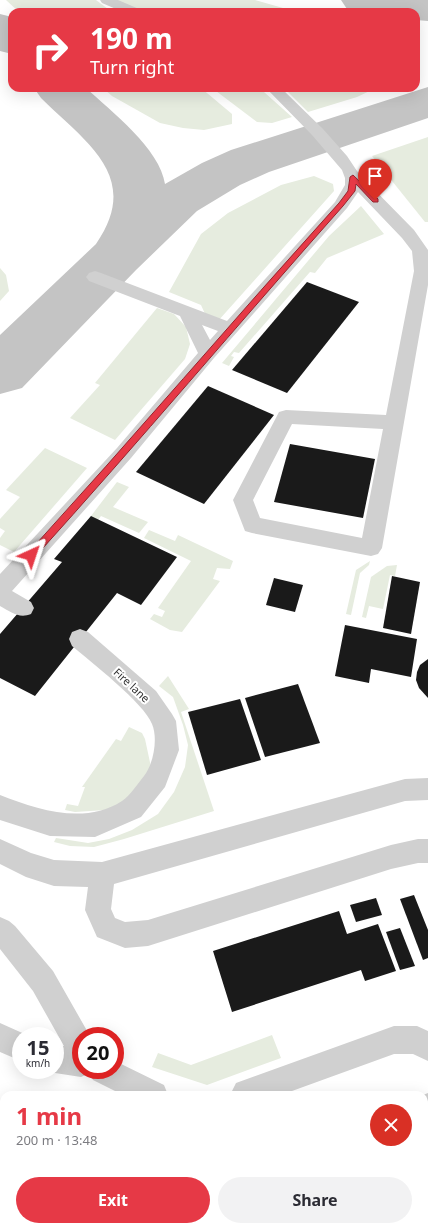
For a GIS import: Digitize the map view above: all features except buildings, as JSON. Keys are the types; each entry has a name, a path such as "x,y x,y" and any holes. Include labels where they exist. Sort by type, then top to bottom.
{"street":[{"path":"107,0 125,8"},
{"path":"277,92 340,157 353,177 408,234 420,251 424,288 394,422 372,548 252,525 243,500 286,417 394,422"},
{"path":"0,589 124,453 208,354 341,205 352,191 353,177"},
{"path":"95,277 230,329"},
{"path":"187,313 208,354"},
{"path":"0,595 23,608"},
{"name":"Fire lane","path":"0,807 8,811 50,824 95,825 132,809 156,779 167,750 164,721 148,698 80,639"},
{"path":"0,851 26,864 54,873 102,876 405,790 428,789"},
{"path":"102,876 98,910 106,928 125,935 148,933 391,857 418,851 428,851"},
{"path":"0,930 6,935 43,981 72,1032"},
{"path":"252,1091 394,1040 417,1040 428,1047"},
{"path":"121,1079 146,1091"}],"shaded area":[{"path":"6,0 96,0 107,8 15,8"},
{"path":"117,0 255,0 283,8 128,8"},
{"path":"108,92 206,92 232,114 232,124 204,130 183,128 160,123"},
{"path":"217,92 264,92 292,117 272,123 257,122"},
{"path":"288,92 368,92 357,97 308,112"},
{"path":"428,137 428,222 425,222 372,156"},
{"path":"314,176 333,184 334,191 218,321 206,316 201,305 169,292 201,234 228,213 281,185"},
{"path":"361,206 384,234 327,258 315,273 310,272 239,353 234,352 231,356 234,357 229,366 222,363 329,236"},
{"path":"0,268 6,275 9,291 0,301"},
{"path":"157,308 174,314 186,327 190,344 185,359 115,440 70,418 100,385 95,383"},
{"path":"45,448 87,468 14,552 0,545 0,538 5,531 0,528 0,519 20,497 6,490"},
{"path":"117,482 129,487 113,507 148,522 139,533 101,516 73,553 65,550"},
{"path":"149,530 175,541 178,535 233,561 230,569 217,568 213,579 220,581 182,632 170,630 150,619 154,614 162,617 165,611 158,608 191,561 144,538"},
{"path":"370,561 369,565 360,573 351,615 346,614 356,570"},
{"path":"397,565 395,576 390,575 383,609 369,606 366,618 362,617 371,577 387,566"},
{"path":"168,676 189,709 181,712 214,811 94,847 70,846 54,842 56,838 88,843 109,839 132,830 158,814 174,792 185,767 188,745 173,697 159,686"},
{"path":"129,727 142,733 145,739 151,767 147,777 124,802 105,810 75,812 65,810 67,804 78,806 85,787 82,787 116,739 121,741"},
{"path":"272,1035 281,1058 207,1085 152,1067 158,1053 191,1065"}],"taxiway":[{"path":"363,0 428,8"},
{"path":"0,28 8,36"},
{"path":"62,92 119,146 130,162 138,180 140,200 136,222 130,236 116,257"},
{"path":"116,257 178,199 221,174 250,161 428,102"},
{"path":"0,372 116,257"}],"route":[{"path":"31,555 124,453 208,354 341,205 352,191 353,177 375,200"}]}
